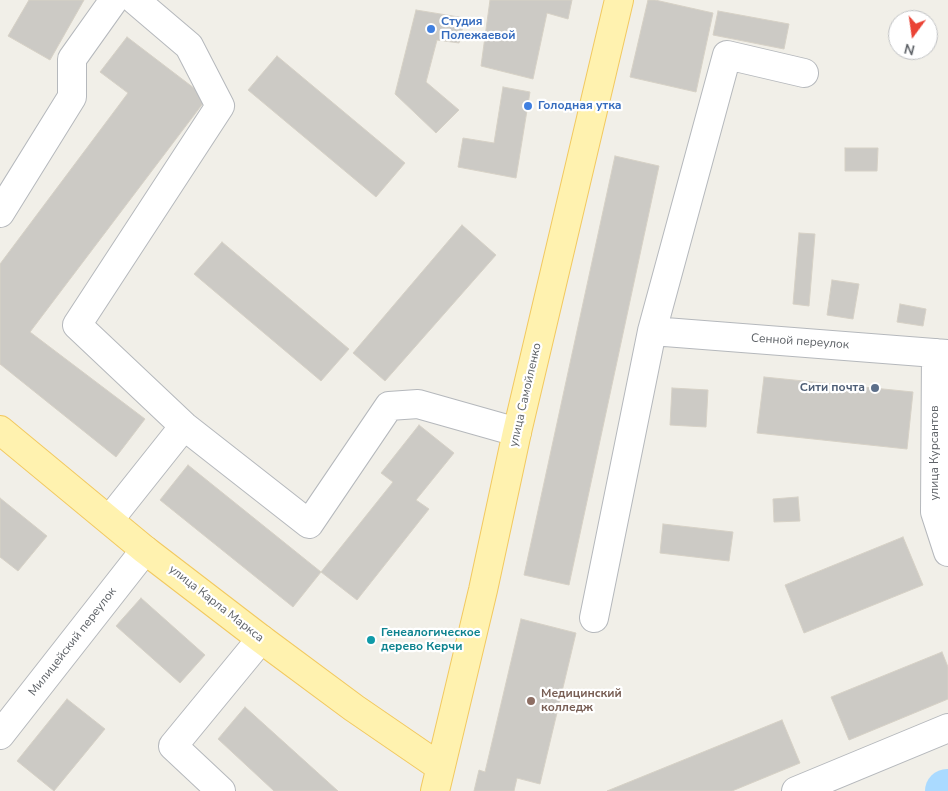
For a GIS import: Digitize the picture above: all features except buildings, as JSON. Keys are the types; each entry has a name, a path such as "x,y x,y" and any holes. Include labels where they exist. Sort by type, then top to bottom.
{"main road":[{"name":"улица Самойленко","path":"438,779 483,590 517,432 619,0"},
{"name":"улица Карла Маркса","path":"0,430 110,519 145,550 354,708 438,779"}],"street":[{"path":"0,213 72,97 72,59 114,0"},
{"path":"135,0 189,46 220,106 77,326 184,426 309,524 389,406 418,404 517,432"},
{"path":"594,618 652,330 727,55 804,73"},
{"name":"Сенной переулок","path":"652,330 942,353"},
{"name":"улица Курсантов","path":"942,353 935,512 948,552"},
{"path":"110,519 184,426"},
{"name":"Милицейский переулок","path":"0,735 145,550"},
{"path":"221,791 173,746 261,639"},
{"path":"796,791 948,728"}],"place":[{"name":"Студия Полежаевой","path":"431,29"},
{"name":"Голодная утка","path":"528,106"},
{"name":"Сити почта","path":"875,388"},
{"name":"Генеалогическое дерево Керчи","path":"371,640"},
{"name":"Медицинский колледж","path":"531,701"}]}
